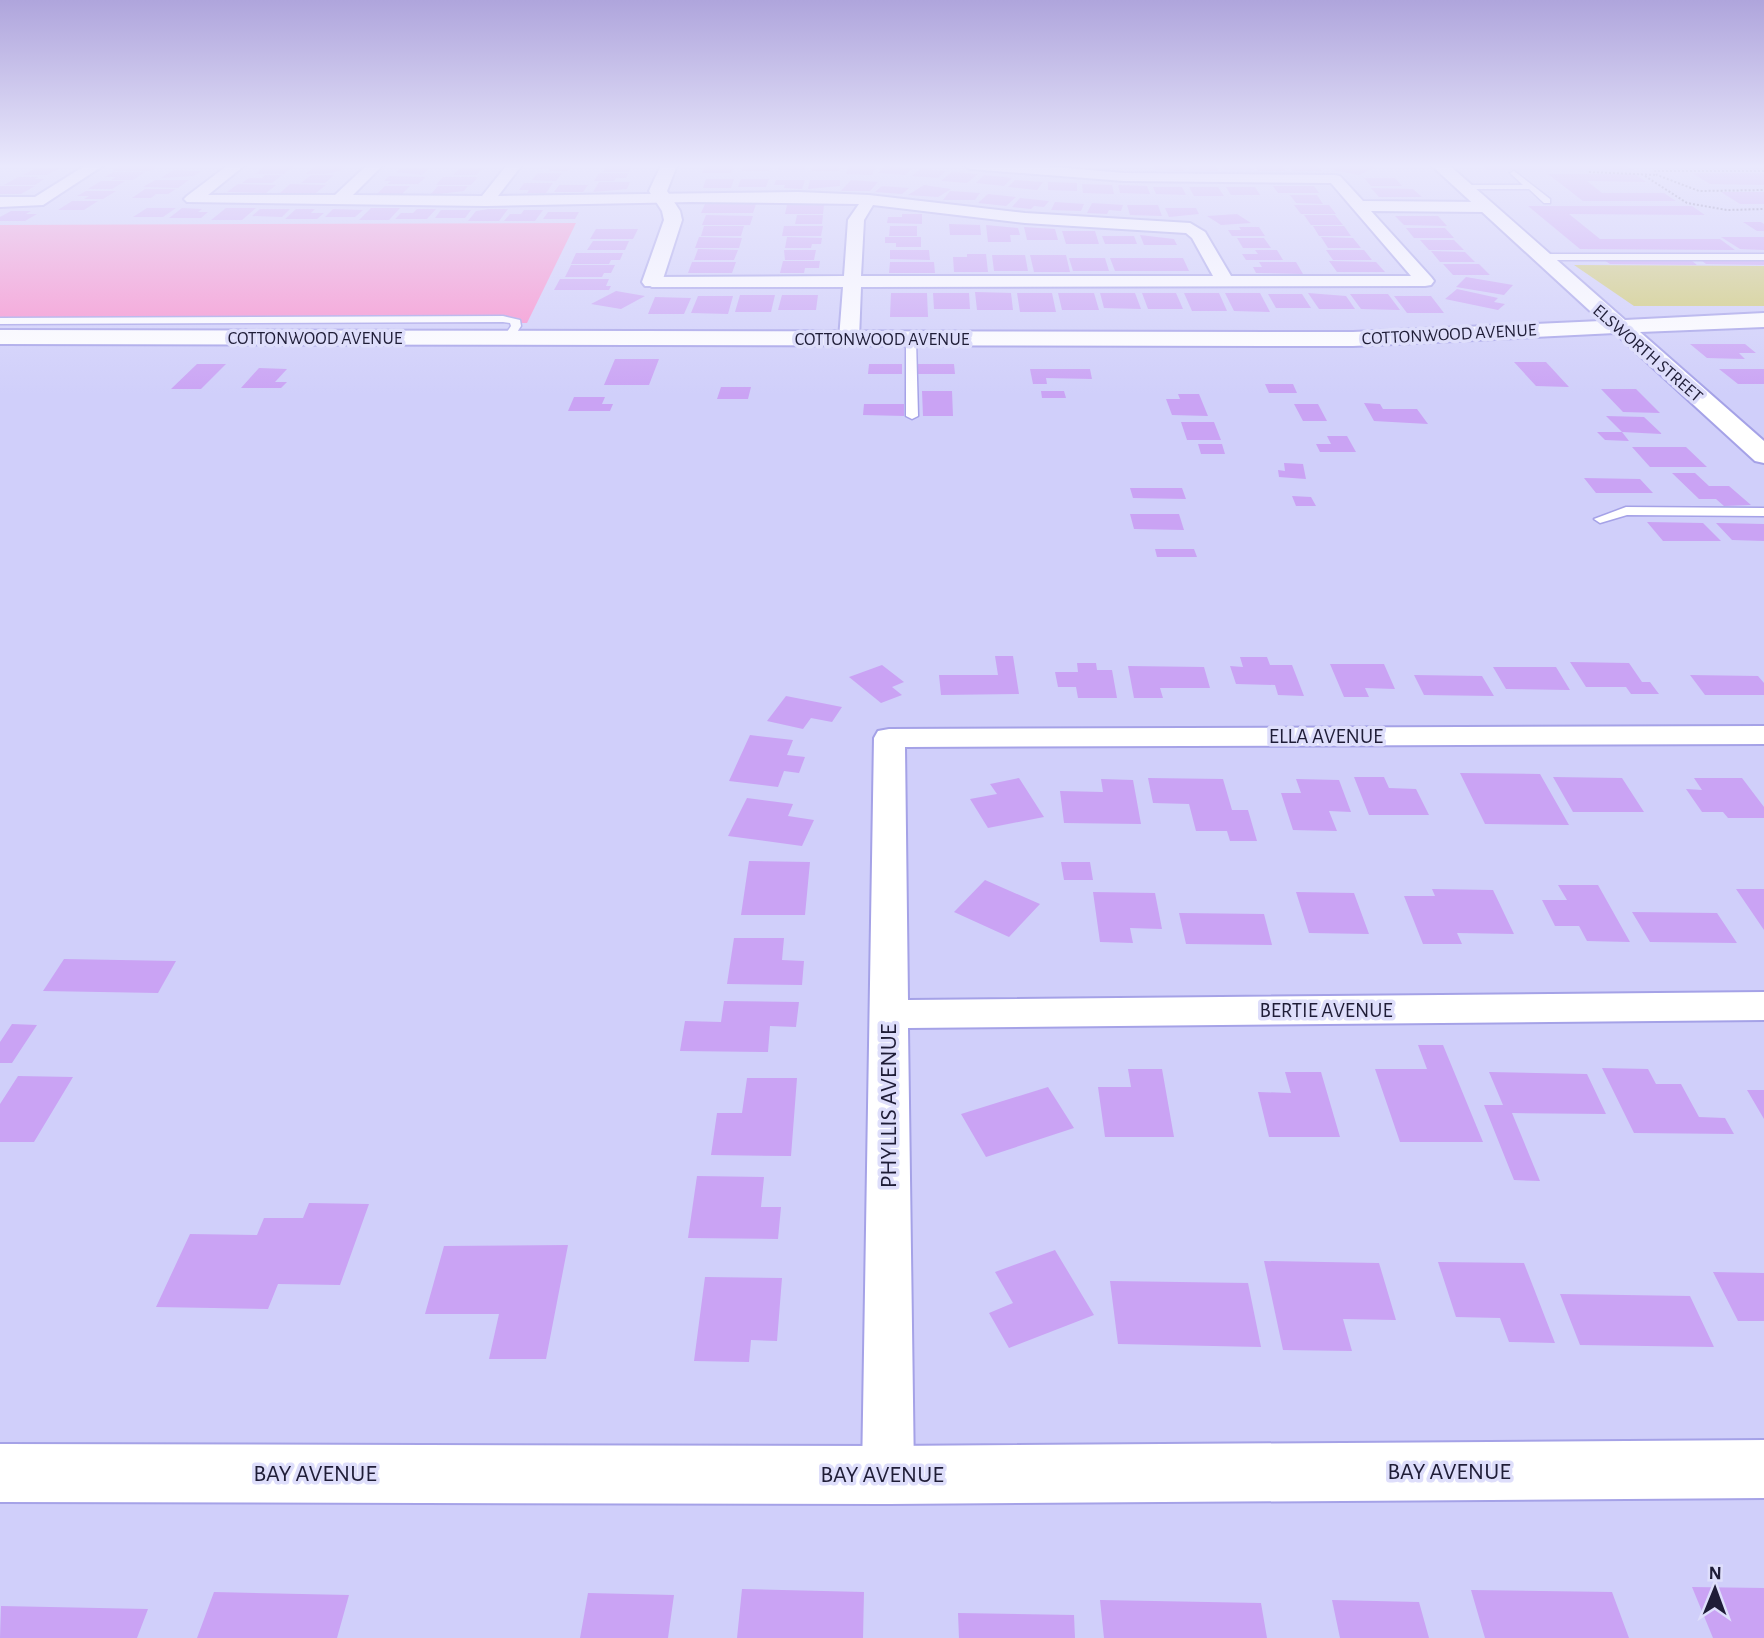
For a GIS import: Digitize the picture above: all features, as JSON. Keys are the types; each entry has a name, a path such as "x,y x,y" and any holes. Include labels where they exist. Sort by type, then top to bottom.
{"street":[{"path":"666,241 652,282 1425,281 1390,241"},
{"path":"849,339 855,241"},
{"path":"1203,241 1225,281"},
{"name":"ELSWORTH STREET","path":"1523,241 1764,455"},
{"name":"COTTONWOOD AVENUE","path":"0,337 1353,339 1764,320"},
{"name":"ELLA AVENUE","path":"889,738 1764,735"},
{"name":"PHYLLIS AVENUE","path":"888,1475 889,738"},
{"name":"BERTIE AVENUE","path":"888,1014 1764,1006"},
{"name":"BAY AVENUE","path":"0,1473 888,1475 1764,1469"}],"lane":[{"path":"1540,257 1764,257"},
{"path":"0,321 515,320 516,326 508,338"},
{"path":"911,339 912,416"},
{"path":"1600,519 1626,511 1764,512"}],"shaded area":[{"path":"0,241 567,241 527,323 0,324"},
{"path":"1574,265 1764,266 1764,306 1634,306"}],"building":[{"path":"593,241 629,241 625,250 587,250"},
{"path":"697,241 741,241 739,248 695,248"},
{"path":"786,241 821,241 821,244 812,244 811,248 785,248"},
{"path":"921,241 921,247 896,247 896,243 885,243"},
{"path":"1065,241 1098,241 1099,244 1066,244"},
{"path":"1104,241 1136,241 1137,244 1105,244"},
{"path":"1143,241 1175,241 1177,245 1144,245"},
{"path":"1239,241 1266,241 1271,248 1243,248"},
{"path":"1324,241 1356,241 1361,248 1328,248"},
{"path":"1421,241 1455,241 1464,250 1429,250"},
{"path":"1571,241 1723,241 1735,250 1580,249"},
{"path":"1728,241 1764,241 1764,250 1740,249"},
{"path":"698,249 738,250 734,260 694,260"},
{"path":"784,250 816,250 814,260 785,260"},
{"path":"890,250 929,250 930,260 890,259"},
{"path":"1255,250 1277,250 1283,260 1246,260 1242,254 1258,254"},
{"path":"1326,250 1364,250 1372,260 1333,260"},
{"path":"1431,251 1465,252 1475,262 1440,262"},
{"path":"576,253 623,253 620,260 611,260 609,264 571,264"},
{"path":"967,254 986,254 988,272 954,272 953,257 967,257"},
{"path":"992,255 1025,255 1028,271 994,271"},
{"path":"1030,255 1066,255 1070,272 1034,272"},
{"path":"1069,258 1105,258 1109,271 1073,271"},
{"path":"1110,258 1183,258 1189,271 1115,271"},
{"path":"1604,260 1691,260 1697,265 1610,264"},
{"path":"1701,260 1764,261 1764,265 1706,264"},
{"path":"783,261 820,261 819,268 805,268 804,273 780,273"},
{"path":"1329,261 1376,262 1385,272 1337,272"},
{"path":"692,262 736,262 732,273 688,273"},
{"path":"890,262 934,262 935,273 889,273"},
{"path":"1259,262 1296,262 1303,274 1256,273 1253,267 1262,267"},
{"path":"1443,264 1479,264 1490,275 1453,275"},
{"path":"571,265 615,265 611,273 604,273 602,277 565,277"},
{"path":"1466,277 1513,285 1504,295 1456,287"},
{"path":"560,279 609,279 606,286 611,286 609,290 554,290"},
{"path":"1457,289 1498,298 1494,302 1505,304 1498,310 1445,299"},
{"path":"616,291 645,296 621,309 591,304"},
{"path":"975,292 1011,293 1013,310 977,310"},
{"path":"891,293 927,293 928,317 890,317"},
{"path":"933,293 969,293 970,309 934,309"},
{"path":"1017,293 1052,293 1056,312 1020,312"},
{"path":"1058,293 1094,293 1099,310 1062,310"},
{"path":"1100,293 1135,293 1141,309 1104,308"},
{"path":"1142,293 1176,293 1183,309 1148,309"},
{"path":"1184,293 1219,293 1227,311 1192,311"},
{"path":"1225,293 1260,293 1270,312 1234,311"},
{"path":"1308,293 1346,296 1355,309 1319,309"},
{"path":"1268,294 1302,294 1311,308 1276,308"},
{"path":"1350,294 1388,294 1400,310 1361,309"},
{"path":"740,295 775,295 771,312 735,312"},
{"path":"782,295 818,295 816,310 778,310"},
{"path":"698,296 733,296 728,314 691,313"},
{"path":"1394,296 1431,296 1444,313 1407,313"},
{"path":"655,297 691,298 684,314 648,314"},
{"path":"1690,344 1745,344 1756,353 1739,353 1745,359 1707,358"},
{"path":"615,359 659,359 649,385 604,385"},
{"path":"1514,362 1546,362 1569,387 1536,386"},
{"path":"197,364 226,364 201,389 171,389"},
{"path":"869,364 902,364 902,374 868,374"},
{"path":"916,364 954,364 955,374 916,374"},
{"path":"259,368 287,369 275,382 287,382 281,388 241,388"},
{"path":"1030,369 1090,369 1092,379 1046,378 1047,384 1033,384"},
{"path":"1719,369 1764,369 1764,384 1738,384"},
{"path":"1265,384 1293,384 1297,393 1269,393"},
{"path":"721,387 751,387 748,399 717,399"},
{"path":"1601,389 1636,389 1660,413 1623,412"},
{"path":"922,391 952,391 953,416 923,416"},
{"path":"1041,391 1064,391 1066,398 1042,398"},
{"path":"1178,394 1199,394 1208,416 1172,415 1166,399 1180,399"},
{"path":"574,397 605,397 602,404 613,404 610,411 568,411"},
{"path":"1364,403 1380,404 1383,409 1417,409 1428,424 1374,421"},
{"path":"864,404 904,404 904,416 863,415"},
{"path":"1294,404 1318,404 1327,421 1303,421"},
{"path":"1606,416 1644,417 1662,434 1622,432"},
{"path":"1181,422 1214,422 1221,440 1187,440"},
{"path":"1597,432 1622,432 1629,441 1605,440"},
{"path":"1327,436 1347,436 1356,452 1320,452 1316,444 1331,444"},
{"path":"1198,444 1222,444 1225,454 1201,454"},
{"path":"1632,447 1686,447 1707,467 1650,467"},
{"path":"1284,463 1303,464 1306,479 1279,477 1278,470 1285,471"},
{"path":"1672,473 1695,473 1709,486 1729,486 1751,505 1724,506 1716,499 1699,499"},
{"path":"1584,478 1640,479 1653,493 1596,493"},
{"path":"1130,488 1182,488 1186,499 1133,498"},
{"path":"1292,496 1311,497 1316,506 1296,506"},
{"path":"1130,514 1179,514 1184,530 1134,529"},
{"path":"1647,522 1703,523 1721,541 1663,541"},
{"path":"1716,523 1764,524 1764,541 1732,540"},
{"path":"1155,549 1194,549 1197,557 1157,557"},
{"path":"995,656 1013,656 1019,694 941,695 939,675 998,675"},
{"path":"1240,657 1267,657 1270,665 1292,665 1304,696 1278,695 1275,685 1236,684 1230,666 1243,667"},
{"path":"1570,662 1629,663 1642,682 1650,682 1659,694 1631,694 1626,687 1586,687"},
{"path":"1077,663 1096,663 1097,670 1112,670 1117,698 1078,698 1076,687 1058,687 1055,672 1078,672"},
{"path":"1330,664 1384,664 1395,689 1365,688 1369,697 1344,697"},
{"path":"882,665 904,682 892,687 902,695 881,703 849,677"},
{"path":"1128,666 1204,667 1210,688 1160,688 1163,698 1134,698"},
{"path":"1493,667 1556,667 1570,690 1506,689"},
{"path":"1414,675 1482,676 1494,696 1424,695"},
{"path":"1690,675 1758,676 1764,683 1764,695 1705,695"},
{"path":"786,696 842,707 832,722 811,718 803,729 767,721"},
{"path":"750,735 793,740 787,755 805,757 799,773 784,771 778,787 729,781"},
{"path":"1460,773 1540,774 1569,825 1485,824"},
{"path":"1354,777 1384,777 1389,788 1416,789 1429,815 1369,815"},
{"path":"1553,777 1622,778 1644,812 1573,812"},
{"path":"1019,778 1044,817 988,828 970,799 997,794 990,784"},
{"path":"1148,778 1223,779 1232,810 1248,810 1257,841 1230,841 1227,831 1196,831 1189,804 1153,803"},
{"path":"1694,778 1742,778 1764,807 1764,818 1728,818 1723,812 1702,812 1686,789 1702,790"},
{"path":"1101,779 1133,780 1141,824 1064,823 1060,791 1103,792"},
{"path":"1296,779 1339,780 1351,812 1329,811 1337,831 1293,830 1281,793 1301,793"},
{"path":"747,798 793,804 788,816 814,820 802,846 728,836"},
{"path":"749,861 810,862 805,915 741,915"},
{"path":"1061,862 1090,862 1093,880 1064,880"},
{"path":"985,880 1040,904 1009,937 954,912"},
{"path":"1558,885 1598,885 1630,942 1587,941 1579,926 1555,926 1542,900 1567,900"},
{"path":"1432,889 1493,890 1514,934 1457,933 1462,944 1423,944 1404,896 1435,896"},
{"path":"1736,889 1764,889 1764,930"},
{"path":"1093,892 1155,893 1162,929 1130,928 1133,943 1100,942"},
{"path":"1296,892 1354,893 1369,934 1309,933"},
{"path":"1632,912 1717,913 1737,943 1650,942"},
{"path":"1179,913 1264,914 1272,945 1186,944"},
{"path":"734,938 784,938 782,960 804,961 802,985 727,984"},
{"path":"64,959 176,961 158,993 43,991"},
{"path":"724,1001 799,1002 796,1027 770,1026 768,1052 680,1051 685,1021 721,1022"},
{"path":"12,1024 37,1025 12,1063 0,1063 0,1042"},
{"path":"1418,1045 1443,1045 1483,1142 1400,1142 1375,1069 1427,1069"},
{"path":"1602,1068 1648,1069 1656,1084 1681,1084 1699,1117 1725,1118 1734,1134 1634,1133"},
{"path":"1128,1069 1162,1069 1174,1137 1105,1137 1098,1087 1131,1087"},
{"path":"1285,1072 1321,1072 1340,1137 1269,1137 1258,1092 1291,1093"},
{"path":"1489,1072 1587,1074 1606,1114 1512,1113 1540,1181 1514,1180 1484,1105 1503,1105"},
{"path":"18,1076 73,1077 34,1142 0,1142 0,1104"},
{"path":"747,1078 797,1078 791,1156 711,1155 717,1113 742,1113"},
{"path":"1048,1087 1074,1128 986,1157 961,1114"},
{"path":"1747,1090 1764,1090 1764,1119"},
{"path":"697,1176 764,1177 761,1207 781,1207 778,1239 688,1238"},
{"path":"309,1203 369,1204 340,1285 278,1284 268,1309 156,1307 190,1234 257,1235 264,1218 303,1218"},
{"path":"568,1245 546,1359 489,1359 499,1314 425,1314 444,1246"},
{"path":"1055,1250 1094,1315 1009,1348 989,1313 1013,1303 995,1272"},
{"path":"1264,1261 1379,1263 1396,1320 1343,1319 1352,1351 1283,1350"},
{"path":"1438,1262 1524,1263 1555,1343 1509,1342 1500,1318 1456,1317"},
{"path":"1713,1272 1764,1273 1764,1321 1738,1321"},
{"path":"705,1277 782,1278 777,1341 751,1340 749,1362 694,1361"},
{"path":"1110,1281 1248,1283 1261,1347 1118,1344"},
{"path":"1560,1294 1690,1296 1714,1347 1580,1345"},
{"path":"1692,1587 1764,1588 1764,1638 1713,1638"},
{"path":"742,1589 864,1592 863,1638 737,1638"},
{"path":"1471,1590 1612,1592 1629,1638 1485,1638"},
{"path":"214,1592 349,1595 337,1638 197,1638"},
{"path":"588,1593 674,1595 668,1638 580,1638"},
{"path":"1100,1600 1261,1603 1267,1638 1104,1638"},
{"path":"1332,1600 1419,1602 1429,1638 1340,1638"},
{"path":"1,1606 148,1609 137,1638 0,1638"},
{"path":"958,1613 1074,1615 1075,1638 959,1638"}]}
